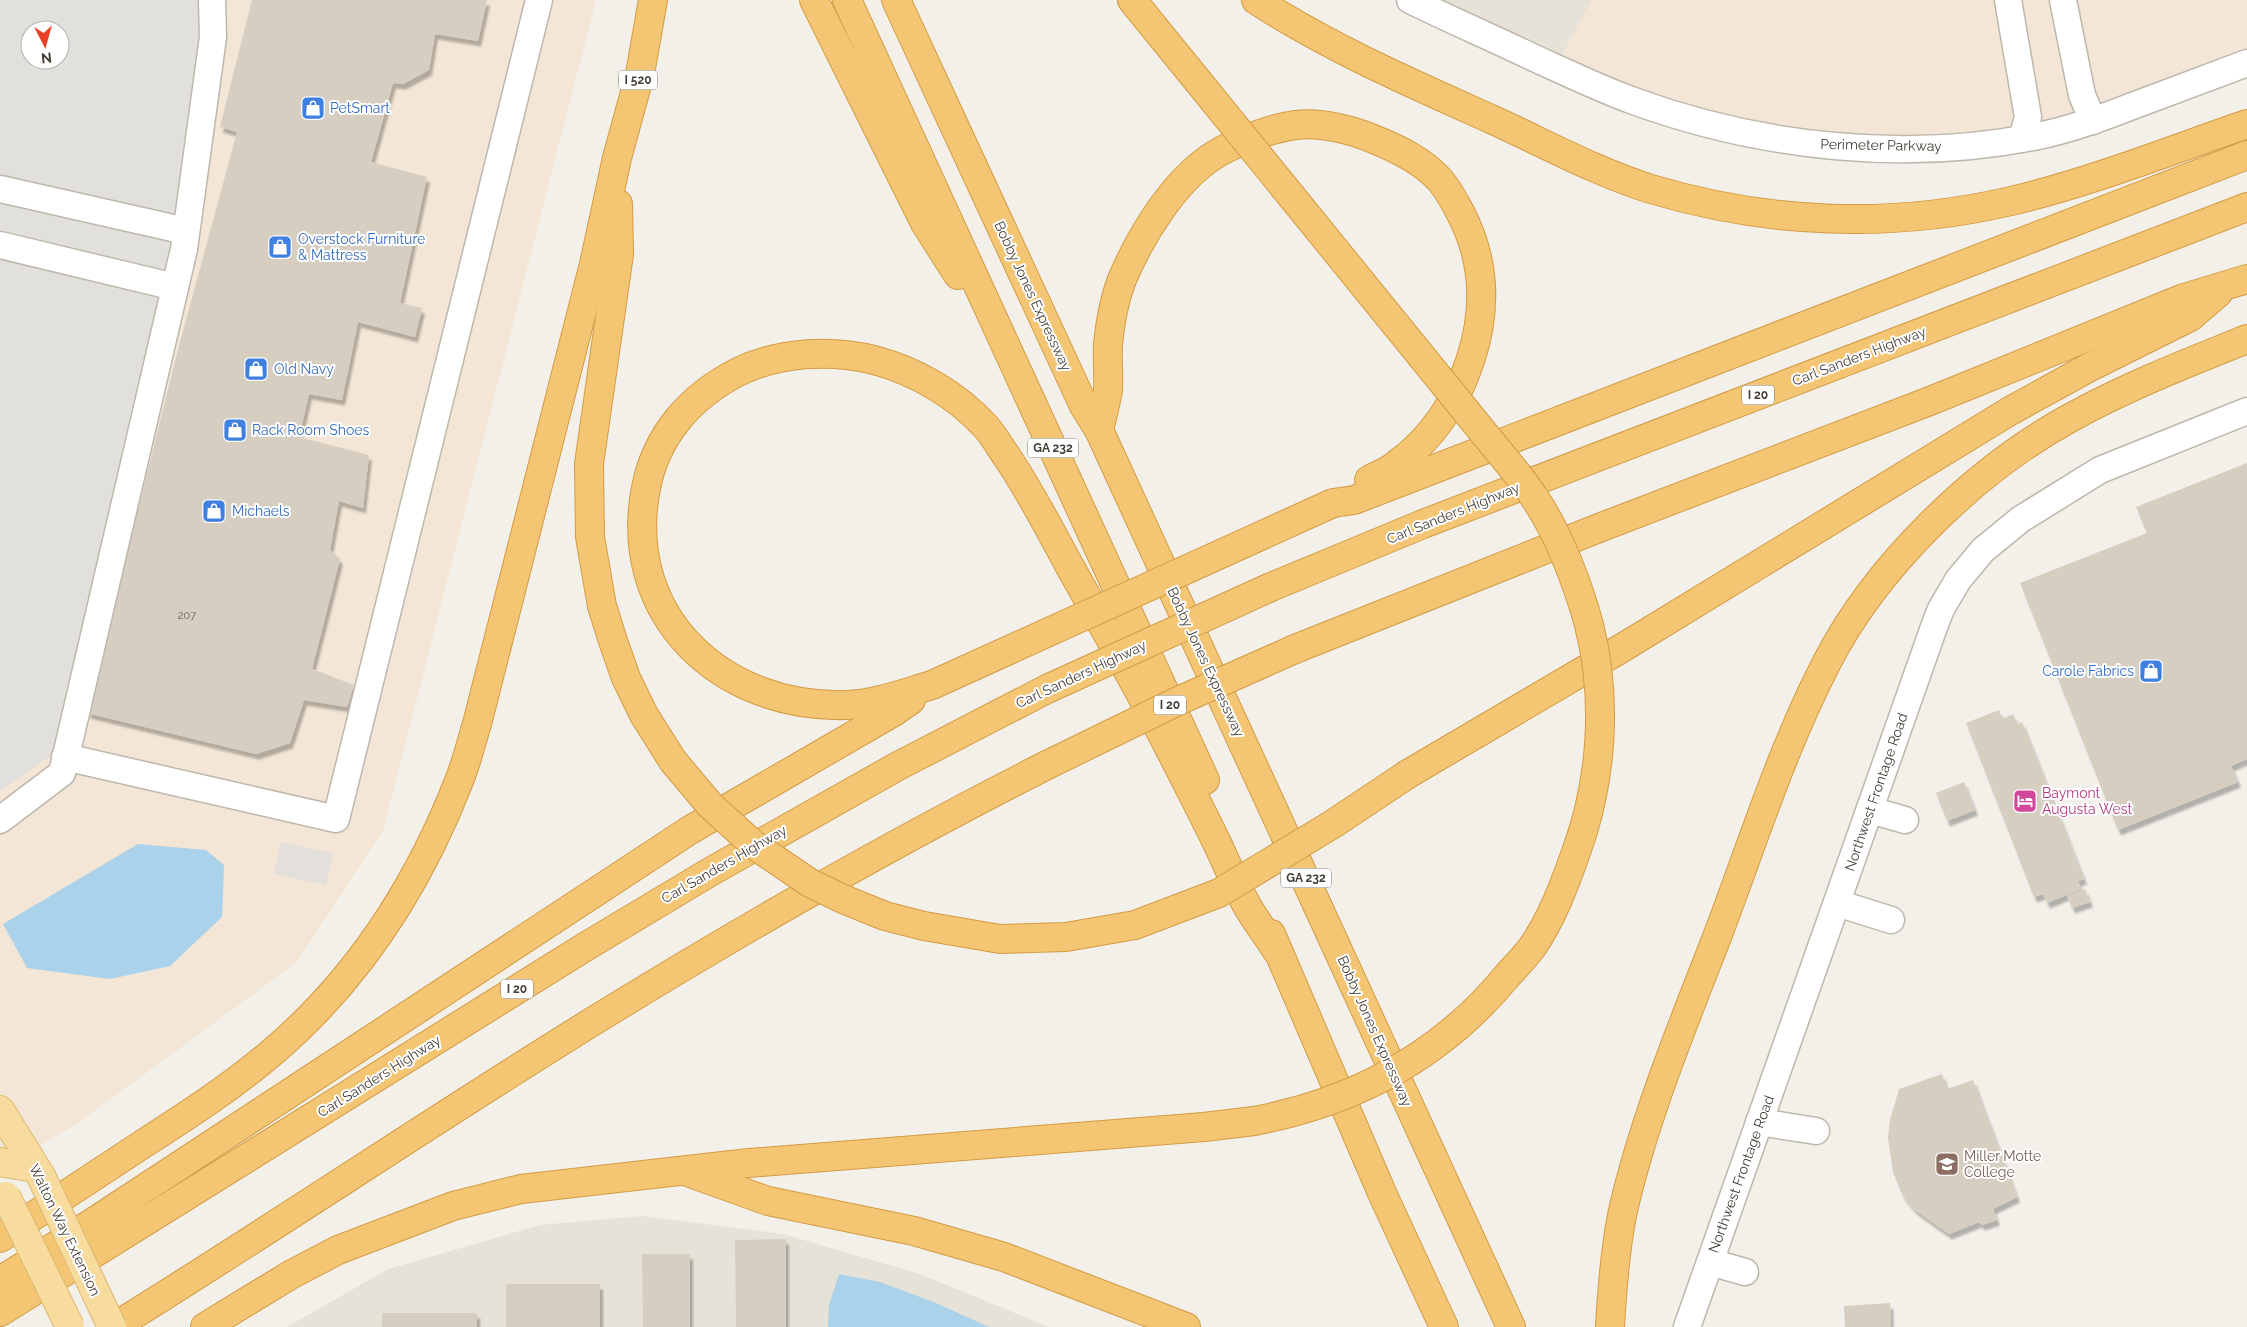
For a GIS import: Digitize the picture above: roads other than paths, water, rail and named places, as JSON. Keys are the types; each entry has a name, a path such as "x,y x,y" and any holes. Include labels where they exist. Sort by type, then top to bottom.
{"highway":[{"name":"I 520","path":"617,158 640,74 653,0"},
{"path":"814,0 925,223 1017,370"},
{"name":"GA 232","path":"847,0 1258,897 1277,951 1382,1193 1444,1327"},
{"name":"Bobby Jones Expressway","path":"896,0 1084,406 1099,430 1512,1327"},
{"path":"916,0 984,191"},
{"path":"205,1327 292,1274 338,1250 453,1206 521,1190 681,1170 860,1153 1204,1127 1254,1121 1316,1107 1380,1080 1439,1044 1467,1021 1491,996 1533,946 1565,884 1583,835 1592,801 1600,730 1596,663 1589,626 1566,560 1534,497 1132,0"},
{"path":"1256,0 1310,32 1382,70 1607,172 1649,188 1734,210 1838,219 1882,218 1926,215 1994,204 2040,193 2104,173 2247,124"},
{"path":"1099,430 1108,390 1108,345 1114,309 1121,283 1153,220 1170,196 1188,177 1221,151 1271,130 1298,125 1350,130 1393,147 1416,160 1438,178 1455,202 1469,228 1478,254 1482,280 1482,306 1478,334 1466,375 1442,419 1423,441 1397,465 1333,503 932,685 886,699 850,705 792,701 760,691 723,672 696,652 676,631 652,588 645,566 642,524 643,503 648,478 663,438 673,424 705,392 750,366 800,355 853,356 878,361 940,388 973,414 988,429 1022,478 1163,736 1246,904 1277,951"},
{"path":"1333,503 1354,500 2247,155"},
{"path":"617,158 619,254 590,464 590,537 602,606 626,678 644,714 673,761 710,805 754,845 810,882 843,899 885,916 924,926 1000,939 1066,937 1135,925 1219,893 1333,824 1408,774 1655,628 2010,411 2088,368 2190,317 2236,283"},
{"path":"0,1238 187,1116 270,1054 308,1019 349,976 410,888 432,846 460,779 478,720 594,264 617,158"},
{"name":"Carl Sanders Highway","path":"0,1312 576,952 710,872 898,766 1047,689 1271,587 1432,521 2247,206"},
{"name":"I 20","path":"113,1327 620,1005 831,880 951,814 1048,764 1178,701 1295,649 1604,526 1930,401 2184,298 2236,283"},
{"path":"1610,1327 1612,1290 1622,1219 1639,1152 1685,1018 1750,852 1787,747 1827,660 1848,627 1895,563 1920,534 1994,468 2067,420 2113,396 2247,339"},
{"path":"0,1280 128,1199 690,830 892,713 932,685"},
{"path":"681,1170 768,1201 914,1231 1004,1257 1186,1327"}],"main road":[{"name":"Walton Way Extension","path":"0,1110 38,1172 113,1327"},
{"path":"0,1162 38,1172"},
{"path":"3,1192 70,1327"}],"street":[{"path":"0,820 62,774 175,287 186,231 213,37 212,0"},
{"path":"65,757 336,818 539,0"},
{"path":"2008,0 2028,117 2022,139"},
{"path":"2063,0 2082,95 2093,121"},
{"name":"Perimeter Parkway","path":"1412,1 1577,78 1631,100 1711,125 1749,134 1832,147 1878,148 1971,145 2048,134 2093,121 2247,63"},
{"path":"0,189 186,231"},
{"path":"0,245 175,287"},
{"name":"Northwest Frontage Road","path":"1688,1327 1941,609 1958,580 1983,550 2021,519 2100,470 2247,411"},
{"path":"1870,810 1905,820"},
{"path":"1837,904 1891,920"},
{"path":"1759,1122 1816,1131"},
{"path":"1710,1262 1745,1272"}],"water":[{"path":"138,844 206,850 224,865 222,917 170,966 110,979 27,968 3,924"},
{"path":"839,1274 880,1282 936,1303 989,1327 828,1327 829,1305"}],"place":[{"name":"PetSmart","path":"313,108"},
{"name":"Overstock Furniture & Mattress","path":"280,247"},
{"name":"Old Navy","path":"256,369"},
{"name":"Rack Room Shoes","path":"235,430"},
{"name":"Michaels","path":"214,511"},
{"name":"Carole Fabrics","path":"2151,671"},
{"name":"Baymont Augusta West","path":"2025,801"},
{"name":"Miller Motte College","path":"1947,1164"}]}
